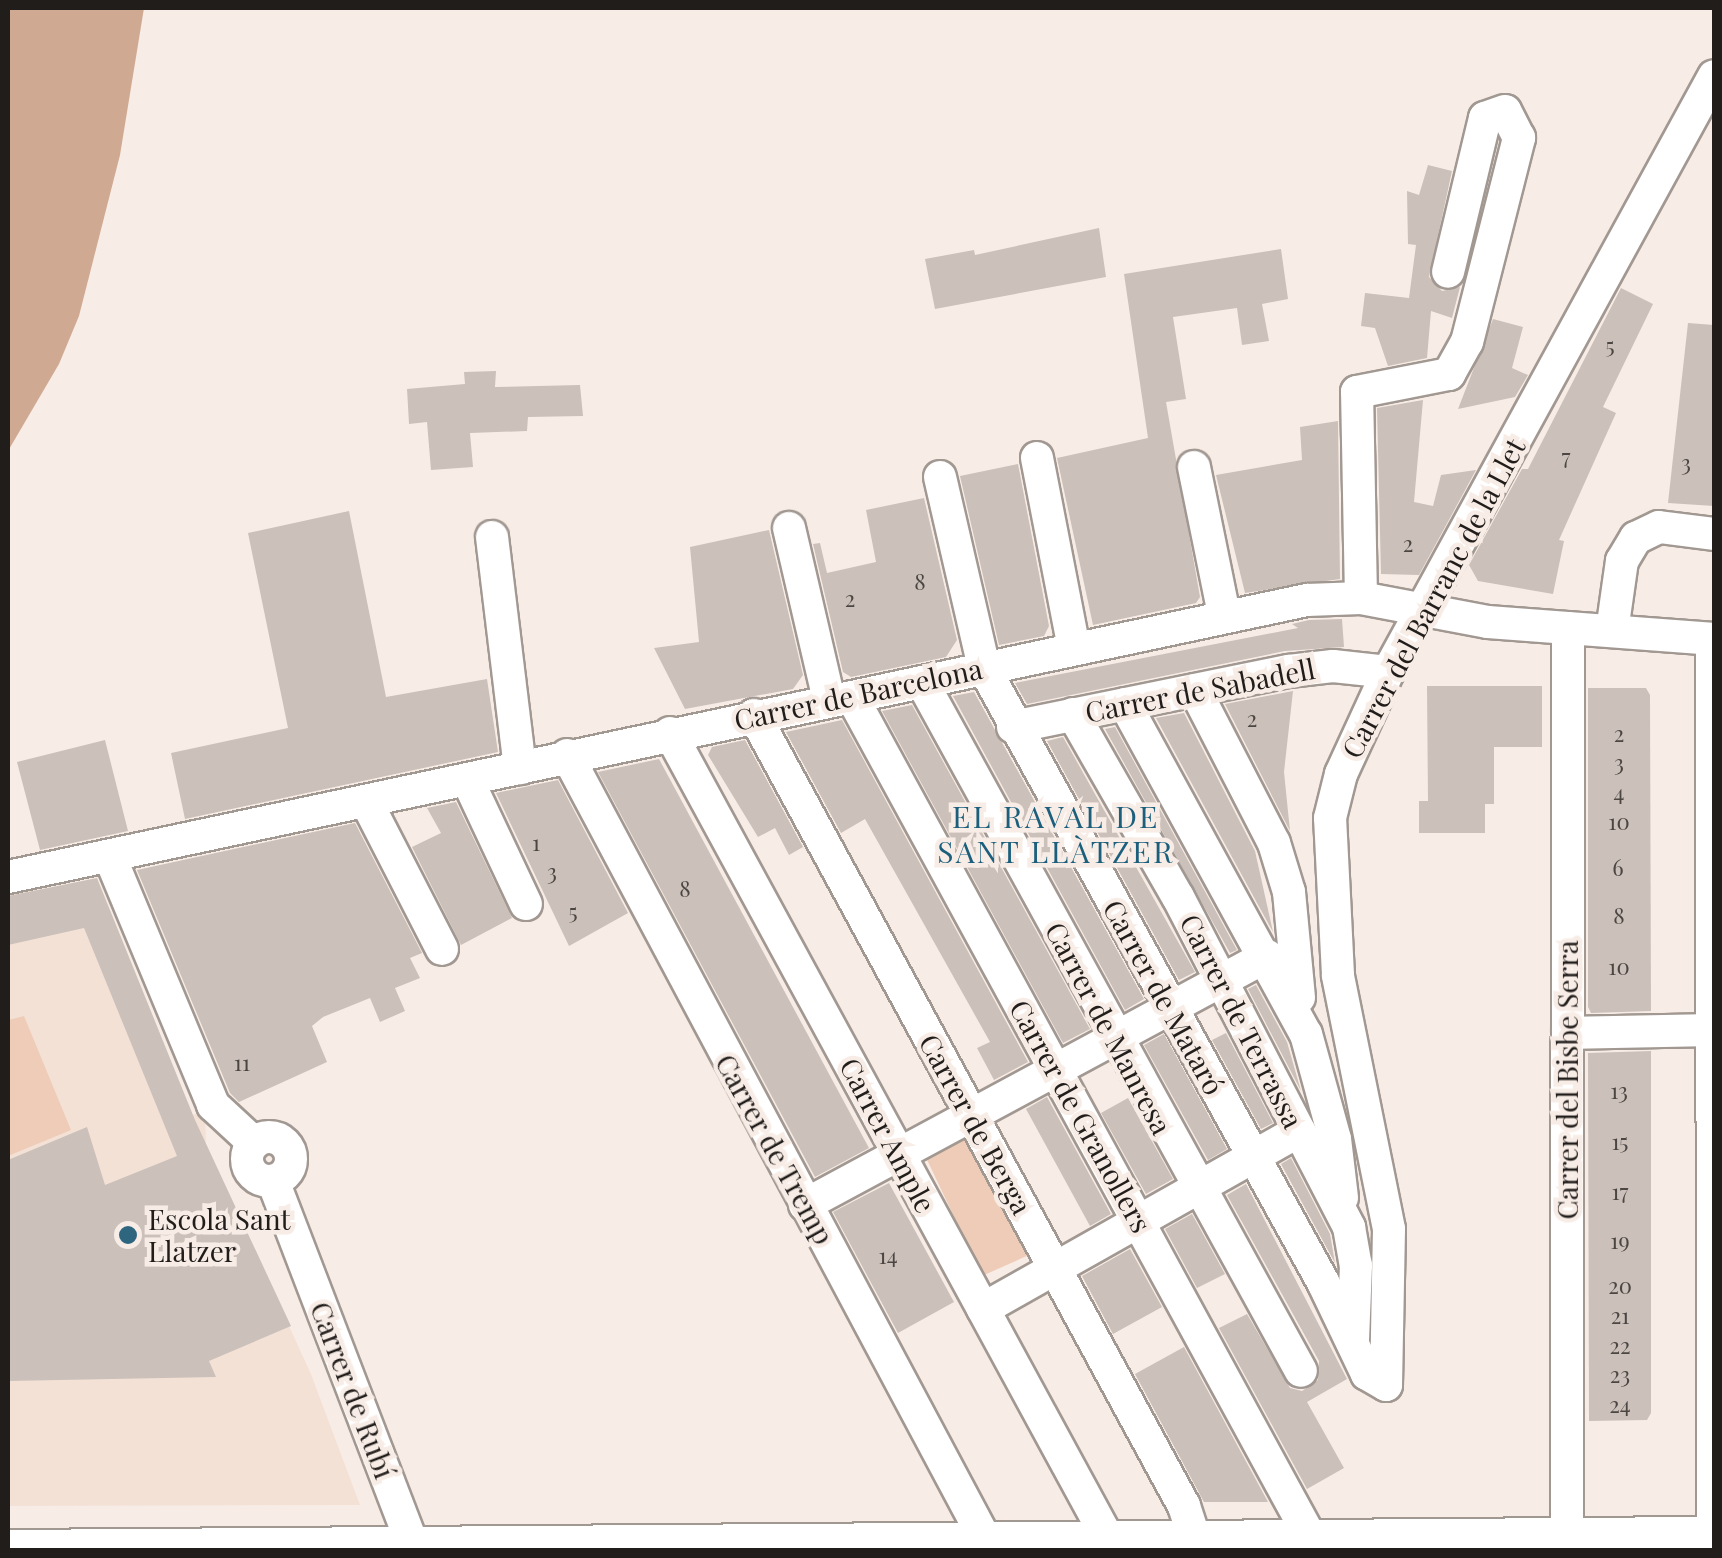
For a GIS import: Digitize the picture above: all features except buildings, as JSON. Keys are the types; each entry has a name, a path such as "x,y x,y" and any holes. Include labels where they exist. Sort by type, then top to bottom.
{"street":[{"name":"Carrer del Barranc de la Llet","path":"1386,1385 1389,1229 1351,1064 1330,854 1341,774 1388,672 1714,76"},
{"path":"1360,598 1357,392 1449,374 1466,342 1519,138 1505,112 1484,118 1448,272"},
{"path":"1037,458 1074,648"},
{"path":"1194,467 1224,614"},
{"name":"Carrer de Mataró","path":"940,477 984,668 1367,1374 1386,1385"},
{"path":"1612,631 1622,561 1636,538 1659,527 1714,534"},
{"name":"Carrer de Granollers","path":"790,528 840,699 1056,1070 1309,1535"},
{"path":"492,537 520,768"},
{"name":"Carrer de Barcelona","path":"8,877 367,803 567,755 922,682 1224,614 1360,598 1421,613 1713,639"},
{"name":"Carrer del Bisbe Serra","path":"1567,1532 1568,628"},
{"path":"8,1546 986,1542 1194,1536 1714,1533 1713,639"},
{"name":"Carrer de Sabadell","path":"1014,727 1333,666 1388,672"},
{"name":"Carrer de Manresa","path":"922,682 1197,1189 1301,1371"},
{"path":"1195,690 1274,842 1289,892 1306,1034 1335,1139 1344,1218"},
{"path":"1124,704 1268,956 1306,1034"},
{"name":"Carrer de Terrassa","path":"1073,714 1222,982 1344,1218 1356,1265 1353,1344"},
{"name":"Carrer de Berga","path":"754,716 1184,1506 1194,1536"},
{"name":"Carrer Ample","path":"670,733 1106,1538"},
{"name":"Carrer de Tremp","path":"567,755 986,1542"},
{"path":"468,781 526,904"},
{"path":"367,803 442,949"},
{"name":"Carrer de Rubí","path":"110,857 214,1104 254,1143 274,1137 290,1150 290,1168 273,1181 412,1544"},
{"path":"805,1205 1268,956"},
{"path":"1568,1032 1714,1030"},
{"path":"983,1309 1299,1131"}],"shaded area":[{"path":"8,8 144,8 120,155 79,316 59,364 8,451"},
{"name":"Escola Sant Llatzer","path":"67,886 165,1126 205,1110 206,1144 311,1374 360,1505 8,1506 8,894"},
{"path":"24,1016 71,1130 8,1156 8,1020"},
{"path":"973,1122 1038,1251 982,1276 921,1147"}],"place":[{"name":"Escola Sant Llatzer","path":"128,1235"}],"district":[{"name":"EL RAVAL DE SANT LLÀTZER","path":"1056,833"}]}
